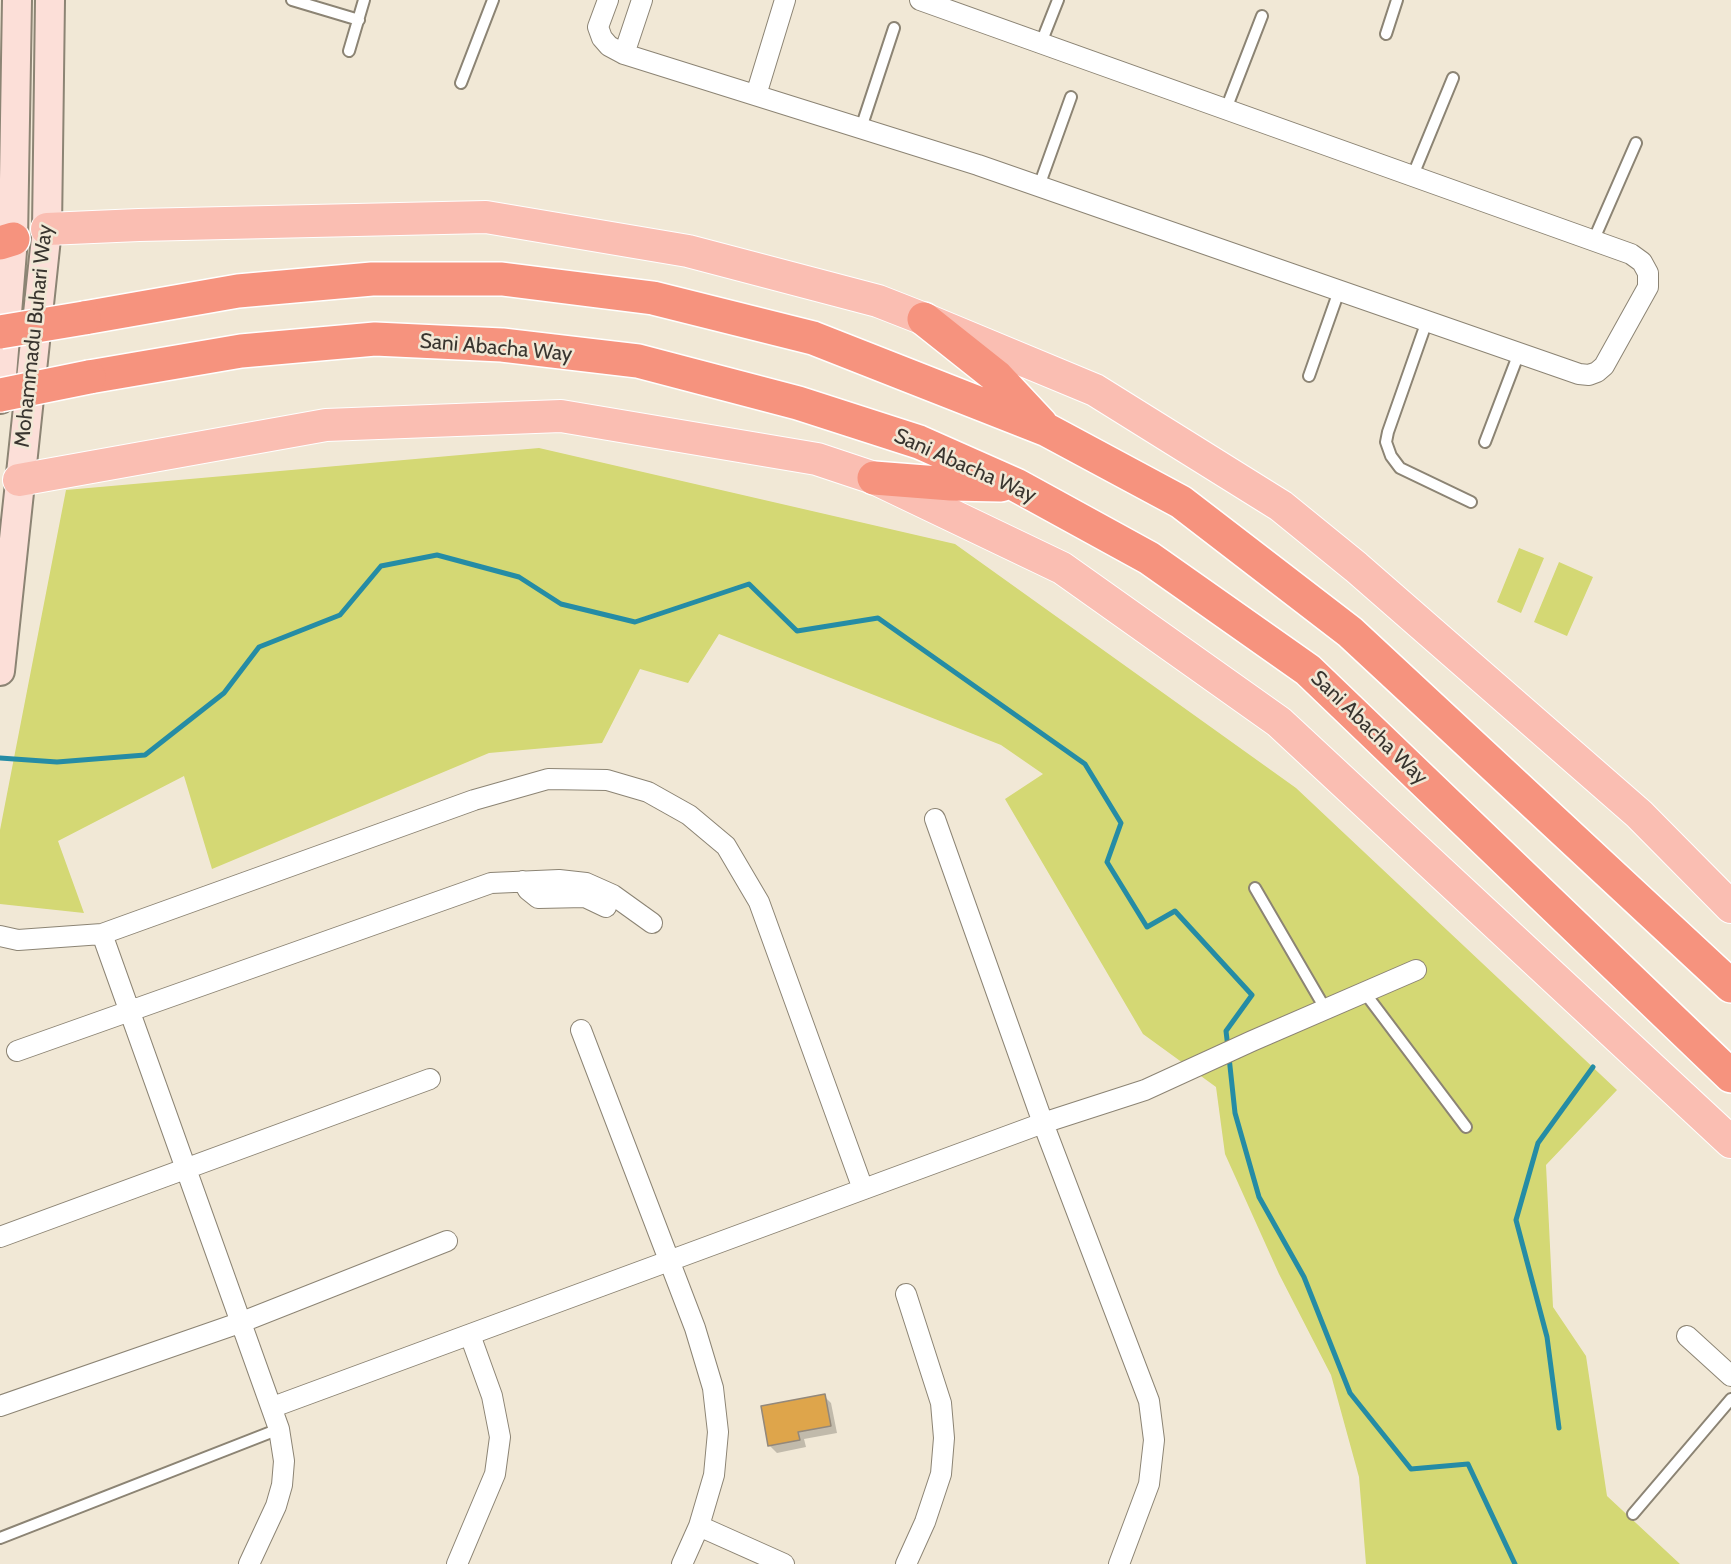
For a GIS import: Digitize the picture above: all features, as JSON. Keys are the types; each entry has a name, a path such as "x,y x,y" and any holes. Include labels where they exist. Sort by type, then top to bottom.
{"highway":[{"path":"0,332 250,290 372,279 502,279 652,298 813,338 1047,430 1181,502 1350,632 1731,986"},
{"path":"924,319 997,377 1047,430"},
{"name":"Sani Abacha Way","path":"0,397 89,377 241,351 375,339 501,345 638,361 798,403 919,442 1016,485 1149,558 1308,670 1731,1076"},
{"path":"874,478 951,484 1016,485"}],"main road":[{"name":"Mohammadu Buhari Way","path":"0,397 16,0"},
{"name":"Mohammadu Buhari Way","path":"0,672 47,229 50,0"},
{"path":"47,229 486,217 688,251 878,301 924,319 1095,390 1281,506 1356,567 1639,814 1731,907"},
{"path":"19,480 326,425 561,416 817,459 874,478 1062,568 1280,722 1731,1142"}],"street":[{"path":"608,0 598,27 602,38 609,46 624,54 1039,186 1579,374 1589,375 1604,366 1648,287 1648,273 1642,262 1631,254 1594,239 920,0"},
{"path":"624,54 642,0"},
{"path":"756,95 784,0"},
{"path":"0,936 18,940 102,934 474,800 548,779 607,780 648,792 689,815 726,846 759,902 863,1189"},
{"path":"936,819 1043,1123 1149,1401 1154,1440 1149,1484 1119,1564"},
{"path":"16,1051 490,883 559,880 586,883 613,895 652,923"},
{"path":"523,881 528,890 538,898 585,897 615,911"},
{"path":"102,934 279,1429 284,1461 282,1485 276,1506 249,1564"},
{"path":"273,1407 1043,1123 1145,1090 1416,970"},
{"path":"581,1030 695,1328 713,1388 718,1432 714,1475 699,1526 682,1564"},
{"path":"0,1237 430,1079"},
{"path":"0,1406 242,1322 447,1241"},
{"path":"906,1293 941,1403 944,1438 941,1474 926,1522 906,1564"},
{"path":"457,1564 495,1474 500,1437 492,1396 470,1335"},
{"path":"1687,1336 1731,1376"},
{"path":"699,1526 784,1564"}],"lane":[{"path":"292,0 359,20"},
{"path":"349,51 364,0"},
{"path":"461,83 493,0"},
{"path":"1041,43 1058,0"},
{"path":"1386,34 1397,0"},
{"path":"1226,109 1262,16"},
{"path":"861,128 894,28"},
{"path":"1413,175 1453,78"},
{"path":"1039,186 1071,97"},
{"path":"1594,239 1636,143"},
{"path":"1309,376 1339,291"},
{"path":"1427,321 1386,442 1391,456 1400,468 1471,502"},
{"path":"1485,442 1519,353"},
{"path":"1255,888 1326,1010"},
{"path":"1365,993 1466,1127"},
{"path":"1633,1514 1731,1399"},
{"path":"0,1538 279,1429"}],"green space":[{"path":"539,448 955,544 1296,788 1617,1090 1546,1165 1553,1307 1586,1356 1607,1496 1680,1564 1366,1564 1359,1477 1331,1375 1279,1274 1225,1154 1216,1087 1143,1034 1005,799 1043,774 1001,745 719,634 688,683 640,669 602,743 489,753 212,869 184,776 58,841 84,913 0,904 0,830 66,490"},
{"path":"1519,548 1544,558 1521,613 1497,602"},
{"path":"1559,562 1593,577 1567,636 1534,622"}],"building":[{"path":"825,1394 831,1426 798,1432 800,1440 768,1446 761,1406"}],"waterway":[{"path":"0,758 57,762 145,755 224,693 259,647 340,615 381,566 437,555 519,577 561,604 635,622 749,584 797,631 878,618 1085,764 1121,823 1107,862 1147,927 1175,911 1252,995 1226,1031 1228,1048"},
{"path":"1229,1057 1235,1113 1259,1197 1304,1277 1350,1393 1411,1469 1468,1464 1515,1564"},
{"path":"1559,1428 1547,1337 1516,1220 1538,1143 1593,1067"}]}
